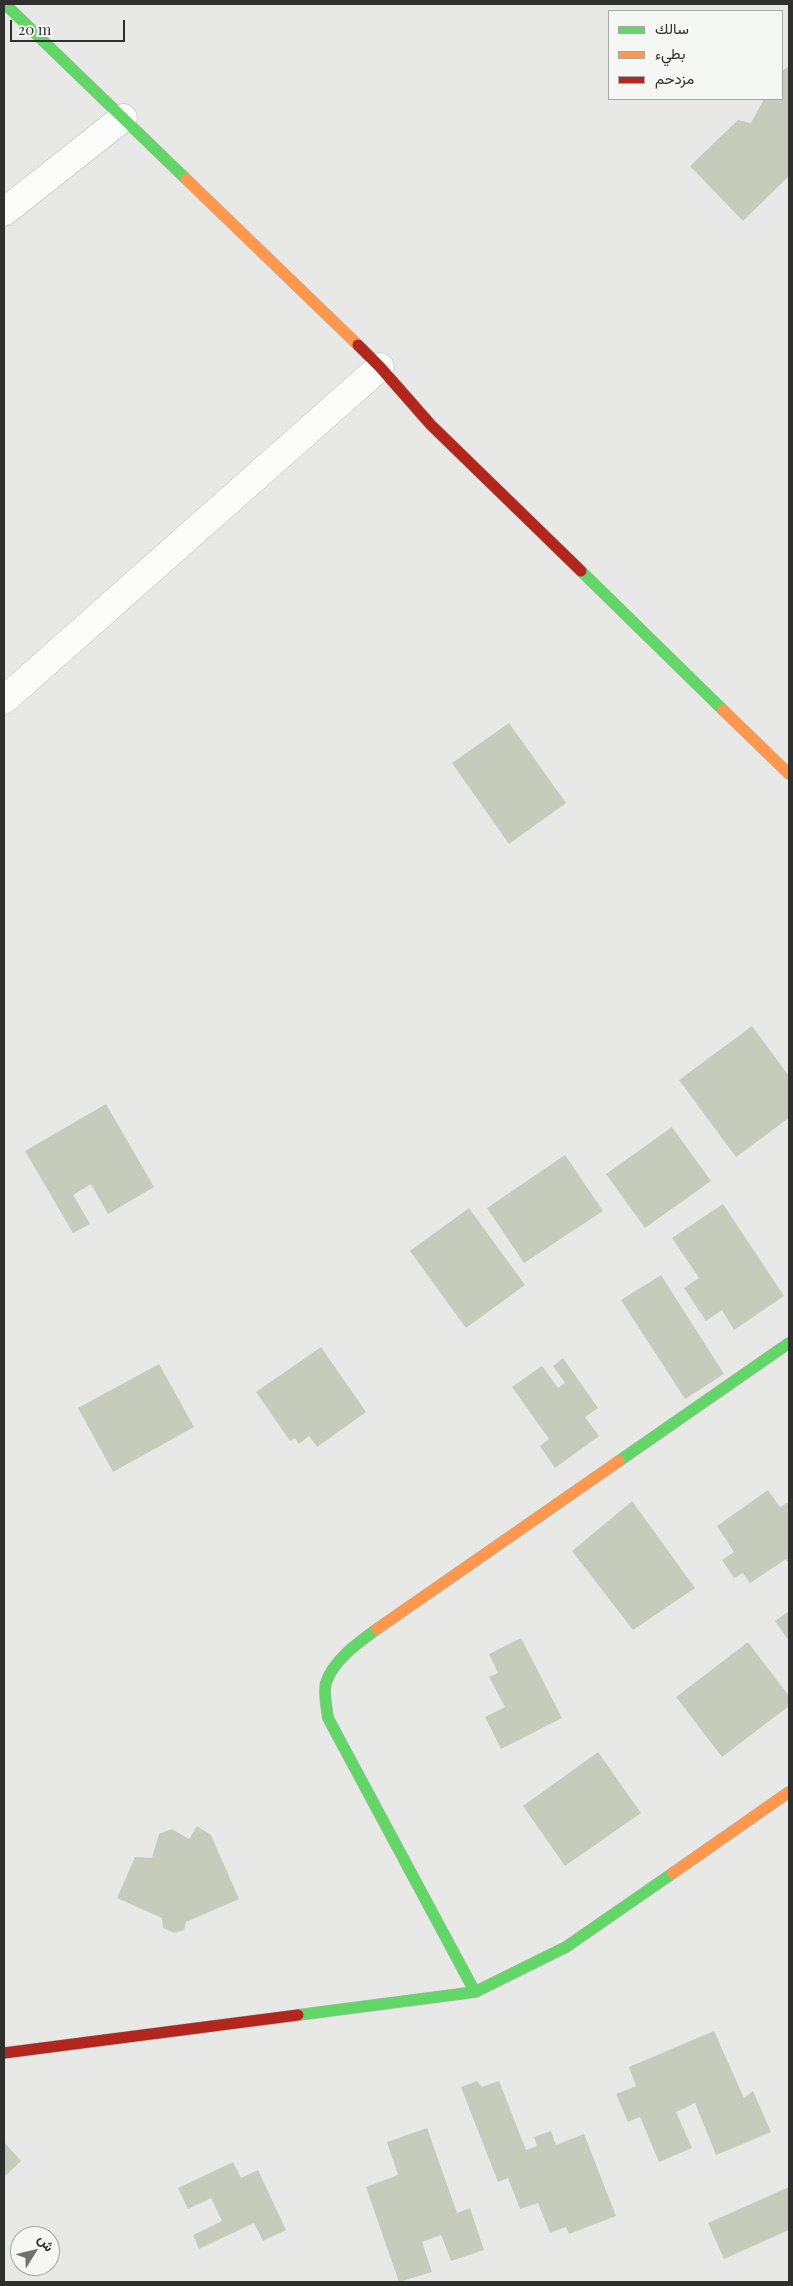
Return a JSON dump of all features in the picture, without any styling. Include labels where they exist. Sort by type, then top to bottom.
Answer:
[{"type":"street","points":[[6,4],[380,367],[431,425],[789,774]]},
{"type":"street","points":[[4,212],[124,118]]},
{"type":"street","points":[[4,700],[380,367]]},
{"type":"street","points":[[475,1992],[328,1718],[326,1683],[340,1660],[353,1646],[789,1343]]},
{"type":"street","points":[[4,2053],[475,1992],[566,1947],[789,1792]]},
{"type":"building","points":[[789,66],[789,176],[743,221],[690,166],[738,120],[751,123],[763,100],[783,100],[783,70]]},
{"type":"building","points":[[509,723],[566,803],[509,844],[452,763]]},
{"type":"building","points":[[752,1026],[789,1076],[789,1118],[736,1157],[679,1080]]},
{"type":"building","points":[[106,1104],[154,1187],[108,1214],[91,1184],[73,1195],[90,1224],[73,1233],[25,1151]]},
{"type":"building","points":[[672,1127],[711,1181],[645,1228],[606,1174]]},
{"type":"building","points":[[565,1155],[603,1211],[524,1263],[487,1208]]},
{"type":"building","points":[[723,1204],[784,1296],[734,1330],[722,1310],[706,1321],[684,1288],[699,1278],[672,1238]]},
{"type":"building","points":[[469,1208],[525,1285],[466,1328],[410,1251]]},
{"type":"building","points":[[661,1275],[724,1374],[685,1399],[621,1300]]},
{"type":"building","points":[[321,1347],[366,1412],[317,1447],[309,1436],[299,1444],[295,1438],[290,1441],[256,1392]]},
{"type":"building","points":[[563,1358],[598,1408],[585,1417],[599,1436],[555,1468],[540,1446],[549,1439],[512,1387],[542,1366],[558,1388],[565,1383],[553,1366]]},
{"type":"building","points":[[159,1364],[194,1427],[113,1472],[78,1408]]},
{"type":"building","points":[[768,1490],[780,1507],[787,1503],[789,1506],[789,1564],[786,1559],[750,1583],[743,1573],[734,1578],[722,1560],[734,1552],[717,1526]]},
{"type":"building","points":[[632,1501],[695,1588],[633,1630],[572,1551]]},
{"type":"building","points":[[789,1611],[789,1641],[775,1621]]},
{"type":"building","points":[[521,1638],[562,1718],[501,1749],[485,1717],[505,1707],[489,1677],[498,1673],[489,1654]]},
{"type":"building","points":[[748,1642],[789,1696],[789,1706],[722,1757],[676,1697]]},
{"type":"building","points":[[598,1752],[641,1813],[565,1866],[523,1806]]},
{"type":"building","points":[[197,1826],[211,1835],[239,1899],[186,1922],[184,1930],[174,1933],[163,1928],[162,1918],[117,1898],[135,1857],[152,1858],[159,1834],[172,1829],[189,1839]]},
{"type":"building","points":[[714,2031],[744,2098],[753,2091],[771,2132],[716,2155],[695,2103],[676,2112],[692,2148],[659,2162],[640,2117],[628,2122],[616,2094],[636,2086],[629,2067]]},
{"type":"building","points":[[477,2081],[482,2087],[499,2081],[526,2150],[537,2146],[534,2137],[551,2131],[556,2145],[584,2134],[616,2216],[569,2234],[566,2227],[550,2233],[538,2203],[520,2209],[508,2178],[498,2182],[461,2087]]},
{"type":"building","points":[[427,2128],[457,2213],[470,2208],[484,2250],[451,2261],[441,2235],[422,2242],[432,2272],[399,2282],[366,2187],[398,2175],[387,2142]]},
{"type":"building","points":[[4,2142],[21,2161],[4,2177]]},
{"type":"building","points":[[233,2162],[241,2178],[258,2170],[286,2230],[263,2241],[254,2223],[199,2249],[193,2235],[222,2221],[211,2198],[188,2209],[178,2188]]},
{"type":"building","points":[[789,2187],[789,2230],[724,2259],[708,2223]]},
{"type":"traffic: fast","points":[[5,4],[186,179]]},
{"type":"traffic: fast","points":[[581,571],[723,710]]},
{"type":"traffic: fast","points":[[619,1461],[789,1343]]},
{"type":"traffic: fast","points":[[377,1629],[347,1652],[329,1675],[325,1691],[328,1718],[475,1992]]},
{"type":"traffic: fast","points":[[298,2015],[475,1992],[566,1947],[673,1873]]},
{"type":"traffic: slow","points":[[186,179],[358,345]]},
{"type":"traffic: slow","points":[[723,710],[789,774]]},
{"type":"traffic: slow","points":[[377,1629],[619,1461]]},
{"type":"traffic: slow","points":[[673,1873],[789,1792]]},
{"type":"traffic: jam","points":[[358,345],[431,425],[581,571]]},
{"type":"traffic: jam","points":[[4,2053],[298,2015]]}]
